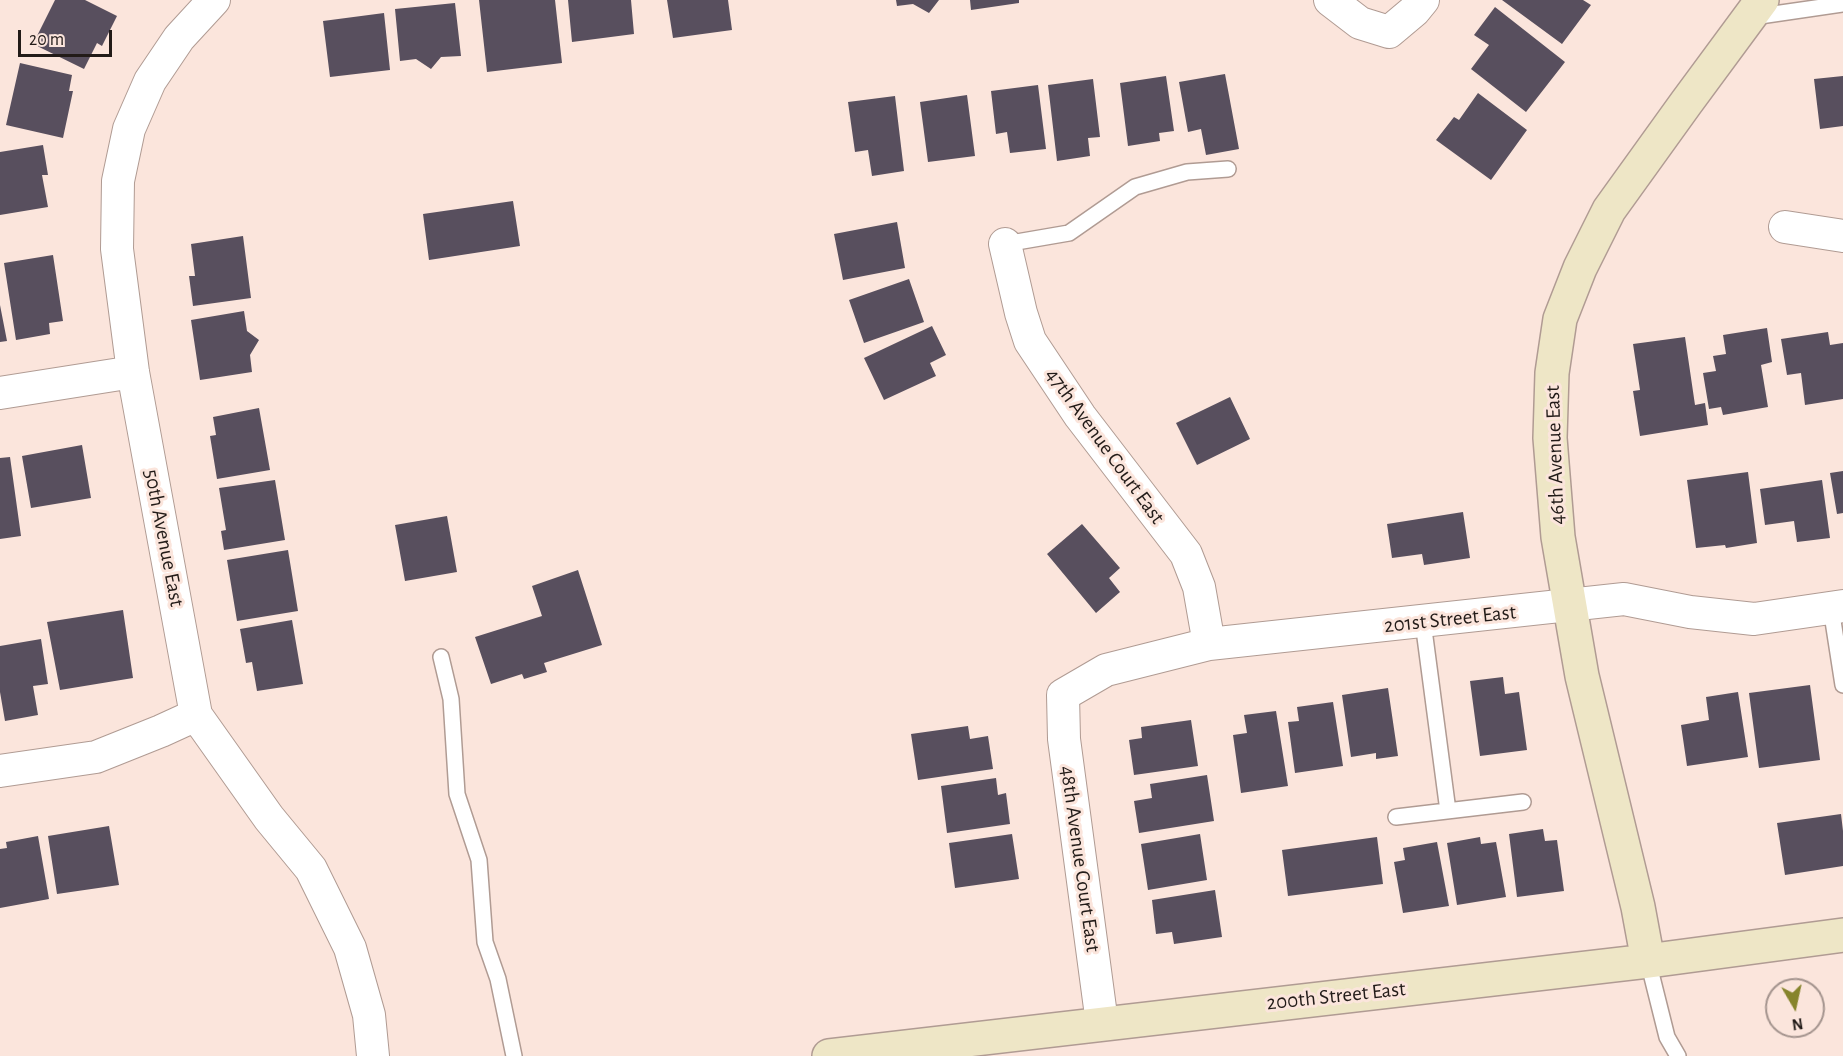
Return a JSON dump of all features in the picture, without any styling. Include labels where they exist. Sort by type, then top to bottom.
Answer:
[{"type":"street","name":"50th Avenue East","points":[[214,0],[179,38],[150,81],[129,129],[118,181],[117,249],[133,372],[196,715],[269,818],[311,869],[350,948],[369,1015],[373,1056]]},
{"type":"street","points":[[1330,0],[1360,23],[1389,32],[1414,11],[1423,0]]},
{"type":"street","name":"46th Avenue East","points":[[1648,961],[1638,907],[1582,675],[1558,537],[1550,438],[1552,373],[1560,318],[1580,268],[1610,210],[1756,9]]},
{"type":"street","points":[[1785,227],[1843,236]]},
{"type":"street","name":"47th Avenue Court East","points":[[1005,244],[1030,341],[1080,416],[1186,554],[1199,587],[1209,644]]},
{"type":"street","points":[[0,393],[133,372]]},
{"type":"street","name":"201st Street East","points":[[1064,694],[1106,670],[1209,644],[1624,599],[1690,612],[1754,619],[1837,607]]},
{"type":"street","name":"48th Avenue Court East","points":[[1064,694],[1064,739],[1102,1023]]},
{"type":"street","points":[[0,771],[96,757],[196,715]]},
{"type":"street","name":"200th Street East","points":[[829,1056],[1648,961],[1843,935]]},
{"type":"lane","points":[[1756,9],[1843,4]]},
{"type":"lane","points":[[1005,244],[1069,233],[1135,187],[1187,172],[1228,169]]},
{"type":"lane","points":[[1837,607],[1843,685]]},
{"type":"lane","points":[[1423,622],[1448,811]]},
{"type":"lane","points":[[441,657],[451,699],[458,794],[479,860],[484,942],[498,979],[514,1056]]},
{"type":"lane","points":[[1396,817],[1523,802]]},
{"type":"lane","points":[[1648,961],[1667,1037],[1678,1056]]},
{"type":"building","points":[[55,0],[85,0],[117,16],[102,46],[97,43],[84,69],[33,44]]},
{"type":"building","points":[[479,0],[555,0],[562,63],[487,72]]},
{"type":"building","points":[[568,0],[631,0],[634,34],[572,42]]},
{"type":"building","points":[[667,0],[728,0],[732,30],[673,38]]},
{"type":"building","points":[[896,0],[939,0],[929,13],[913,4],[897,6]]},
{"type":"building","points":[[970,0],[1019,0],[1019,3],[971,10]]},
{"type":"building","points":[[1502,0],[1583,0],[1591,5],[1562,44]]},
{"type":"building","points":[[455,3],[461,56],[441,57],[431,69],[416,59],[400,61],[395,9]]},
{"type":"building","points":[[1495,7],[1565,62],[1526,112],[1471,69],[1489,45],[1474,35]]},
{"type":"building","points":[[384,13],[390,70],[330,77],[323,21]]},
{"type":"building","points":[[20,63],[72,75],[69,91],[73,91],[63,138],[6,125]]},
{"type":"building","points":[[1225,74],[1239,149],[1206,155],[1201,129],[1188,132],[1179,82]]},
{"type":"building","points":[[1166,76],[1174,131],[1159,133],[1160,141],[1128,146],[1120,83]]},
{"type":"building","points":[[1843,76],[1843,126],[1820,129],[1814,79]]},
{"type":"building","points":[[1093,79],[1100,137],[1088,138],[1090,156],[1057,161],[1048,85]]},
{"type":"building","points":[[1038,85],[1046,149],[1010,153],[1007,132],[996,134],[991,91]]},
{"type":"building","points":[[1478,93],[1527,130],[1491,180],[1436,140],[1454,117],[1459,120]]},
{"type":"building","points":[[967,95],[975,156],[928,162],[920,102]]},
{"type":"building","points":[[895,96],[904,171],[872,176],[868,150],[855,152],[848,102]]},
{"type":"building","points":[[43,145],[48,175],[42,175],[48,207],[0,215],[0,152]]},
{"type":"building","points":[[513,201],[520,246],[429,260],[423,214]]},
{"type":"building","points":[[897,222],[905,268],[843,280],[834,234]]},
{"type":"building","points":[[243,236],[251,298],[193,306],[189,276],[195,276],[191,244]]},
{"type":"building","points":[[53,255],[63,321],[49,323],[50,334],[16,340],[4,263]]},
{"type":"building","points":[[909,279],[924,322],[864,343],[849,300]]},
{"type":"building","points":[[0,305],[7,341],[0,342]]},
{"type":"building","points":[[244,311],[247,331],[259,340],[250,355],[252,372],[200,380],[191,320]]},
{"type":"building","points":[[932,326],[946,355],[930,363],[936,376],[884,400],[864,358]]},
{"type":"building","points":[[1767,328],[1772,362],[1761,365],[1768,407],[1723,415],[1721,407],[1709,409],[1703,373],[1716,371],[1713,356],[1726,354],[1723,335]]},
{"type":"building","points":[[1828,332],[1830,345],[1843,343],[1843,399],[1805,405],[1801,373],[1787,375],[1781,339]]},
{"type":"building","points":[[1685,337],[1695,405],[1705,403],[1708,425],[1640,436],[1633,391],[1640,390],[1633,344]]},
{"type":"building","points":[[1230,397],[1250,439],[1197,465],[1176,423]]},
{"type":"building","points":[[259,408],[270,470],[217,479],[210,436],[216,435],[213,417]]},
{"type":"building","points":[[82,445],[91,498],[31,508],[22,456]]},
{"type":"building","points":[[10,457],[21,536],[0,539],[0,458]]},
{"type":"building","points":[[1843,471],[1843,513],[1837,514],[1830,473]]},
{"type":"building","points":[[1748,472],[1757,543],[1726,548],[1725,545],[1696,548],[1687,480]]},
{"type":"building","points":[[275,480],[285,540],[224,550],[221,531],[226,530],[219,488]]},
{"type":"building","points":[[1822,480],[1830,538],[1797,542],[1794,521],[1765,525],[1760,489]]},
{"type":"building","points":[[1463,512],[1470,558],[1424,565],[1422,554],[1392,558],[1387,524]]},
{"type":"building","points":[[447,516],[457,572],[405,581],[395,525]]},
{"type":"building","points":[[1082,524],[1120,568],[1109,578],[1120,592],[1096,613],[1047,554]]},
{"type":"building","points":[[288,550],[298,611],[237,621],[227,560]]},
{"type":"building","points":[[578,570],[602,645],[544,663],[547,672],[524,679],[522,674],[491,684],[475,637],[542,616],[532,586]]},
{"type":"building","points":[[123,610],[133,678],[60,690],[47,622]]},
{"type":"building","points":[[292,620],[303,684],[257,691],[252,662],[246,663],[240,629]]},
{"type":"building","points":[[41,639],[48,684],[33,686],[38,715],[5,721],[0,692],[0,646]]},
{"type":"building","points":[[1503,677],[1505,694],[1519,692],[1527,750],[1480,756],[1470,681]]},
{"type":"building","points":[[1810,685],[1820,760],[1759,768],[1749,693]]},
{"type":"building","points":[[1388,688],[1398,756],[1376,759],[1376,753],[1351,757],[1342,695]]},
{"type":"building","points":[[1738,692],[1748,757],[1687,766],[1681,725],[1709,720],[1706,697]]},
{"type":"building","points":[[1333,702],[1343,766],[1295,773],[1288,722],[1299,721],[1297,707]]},
{"type":"building","points":[[1276,711],[1288,786],[1241,793],[1233,735],[1247,733],[1244,715]]},
{"type":"building","points":[[1191,720],[1198,766],[1134,775],[1129,740],[1142,738],[1141,727]]},
{"type":"building","points":[[968,726],[970,739],[988,736],[993,769],[918,780],[911,734]]},
{"type":"building","points":[[1207,775],[1214,821],[1139,833],[1134,801],[1152,798],[1150,784]]},
{"type":"building","points":[[996,778],[998,795],[1006,793],[1010,824],[947,833],[941,786]]},
{"type":"building","points":[[1841,814],[1843,866],[1785,875],[1777,823]]},
{"type":"building","points":[[109,826],[119,885],[57,894],[48,836]]},
{"type":"building","points":[[1543,829],[1545,841],[1557,840],[1564,891],[1517,897],[1509,834]]},
{"type":"building","points":[[1012,834],[1019,879],[955,888],[949,843]]},
{"type":"building","points":[[1200,834],[1207,880],[1148,890],[1141,844]]},
{"type":"building","points":[[38,836],[49,899],[0,908],[0,849],[7,848],[6,842]]},
{"type":"building","points":[[1377,837],[1383,884],[1288,896],[1282,850]]},
{"type":"building","points":[[1480,837],[1481,844],[1496,842],[1506,897],[1457,905],[1447,843]]},
{"type":"building","points":[[1437,842],[1449,906],[1403,913],[1394,862],[1405,860],[1403,848]]},
{"type":"building","points":[[1215,890],[1222,937],[1174,944],[1172,932],[1156,934],[1152,900]]}]
